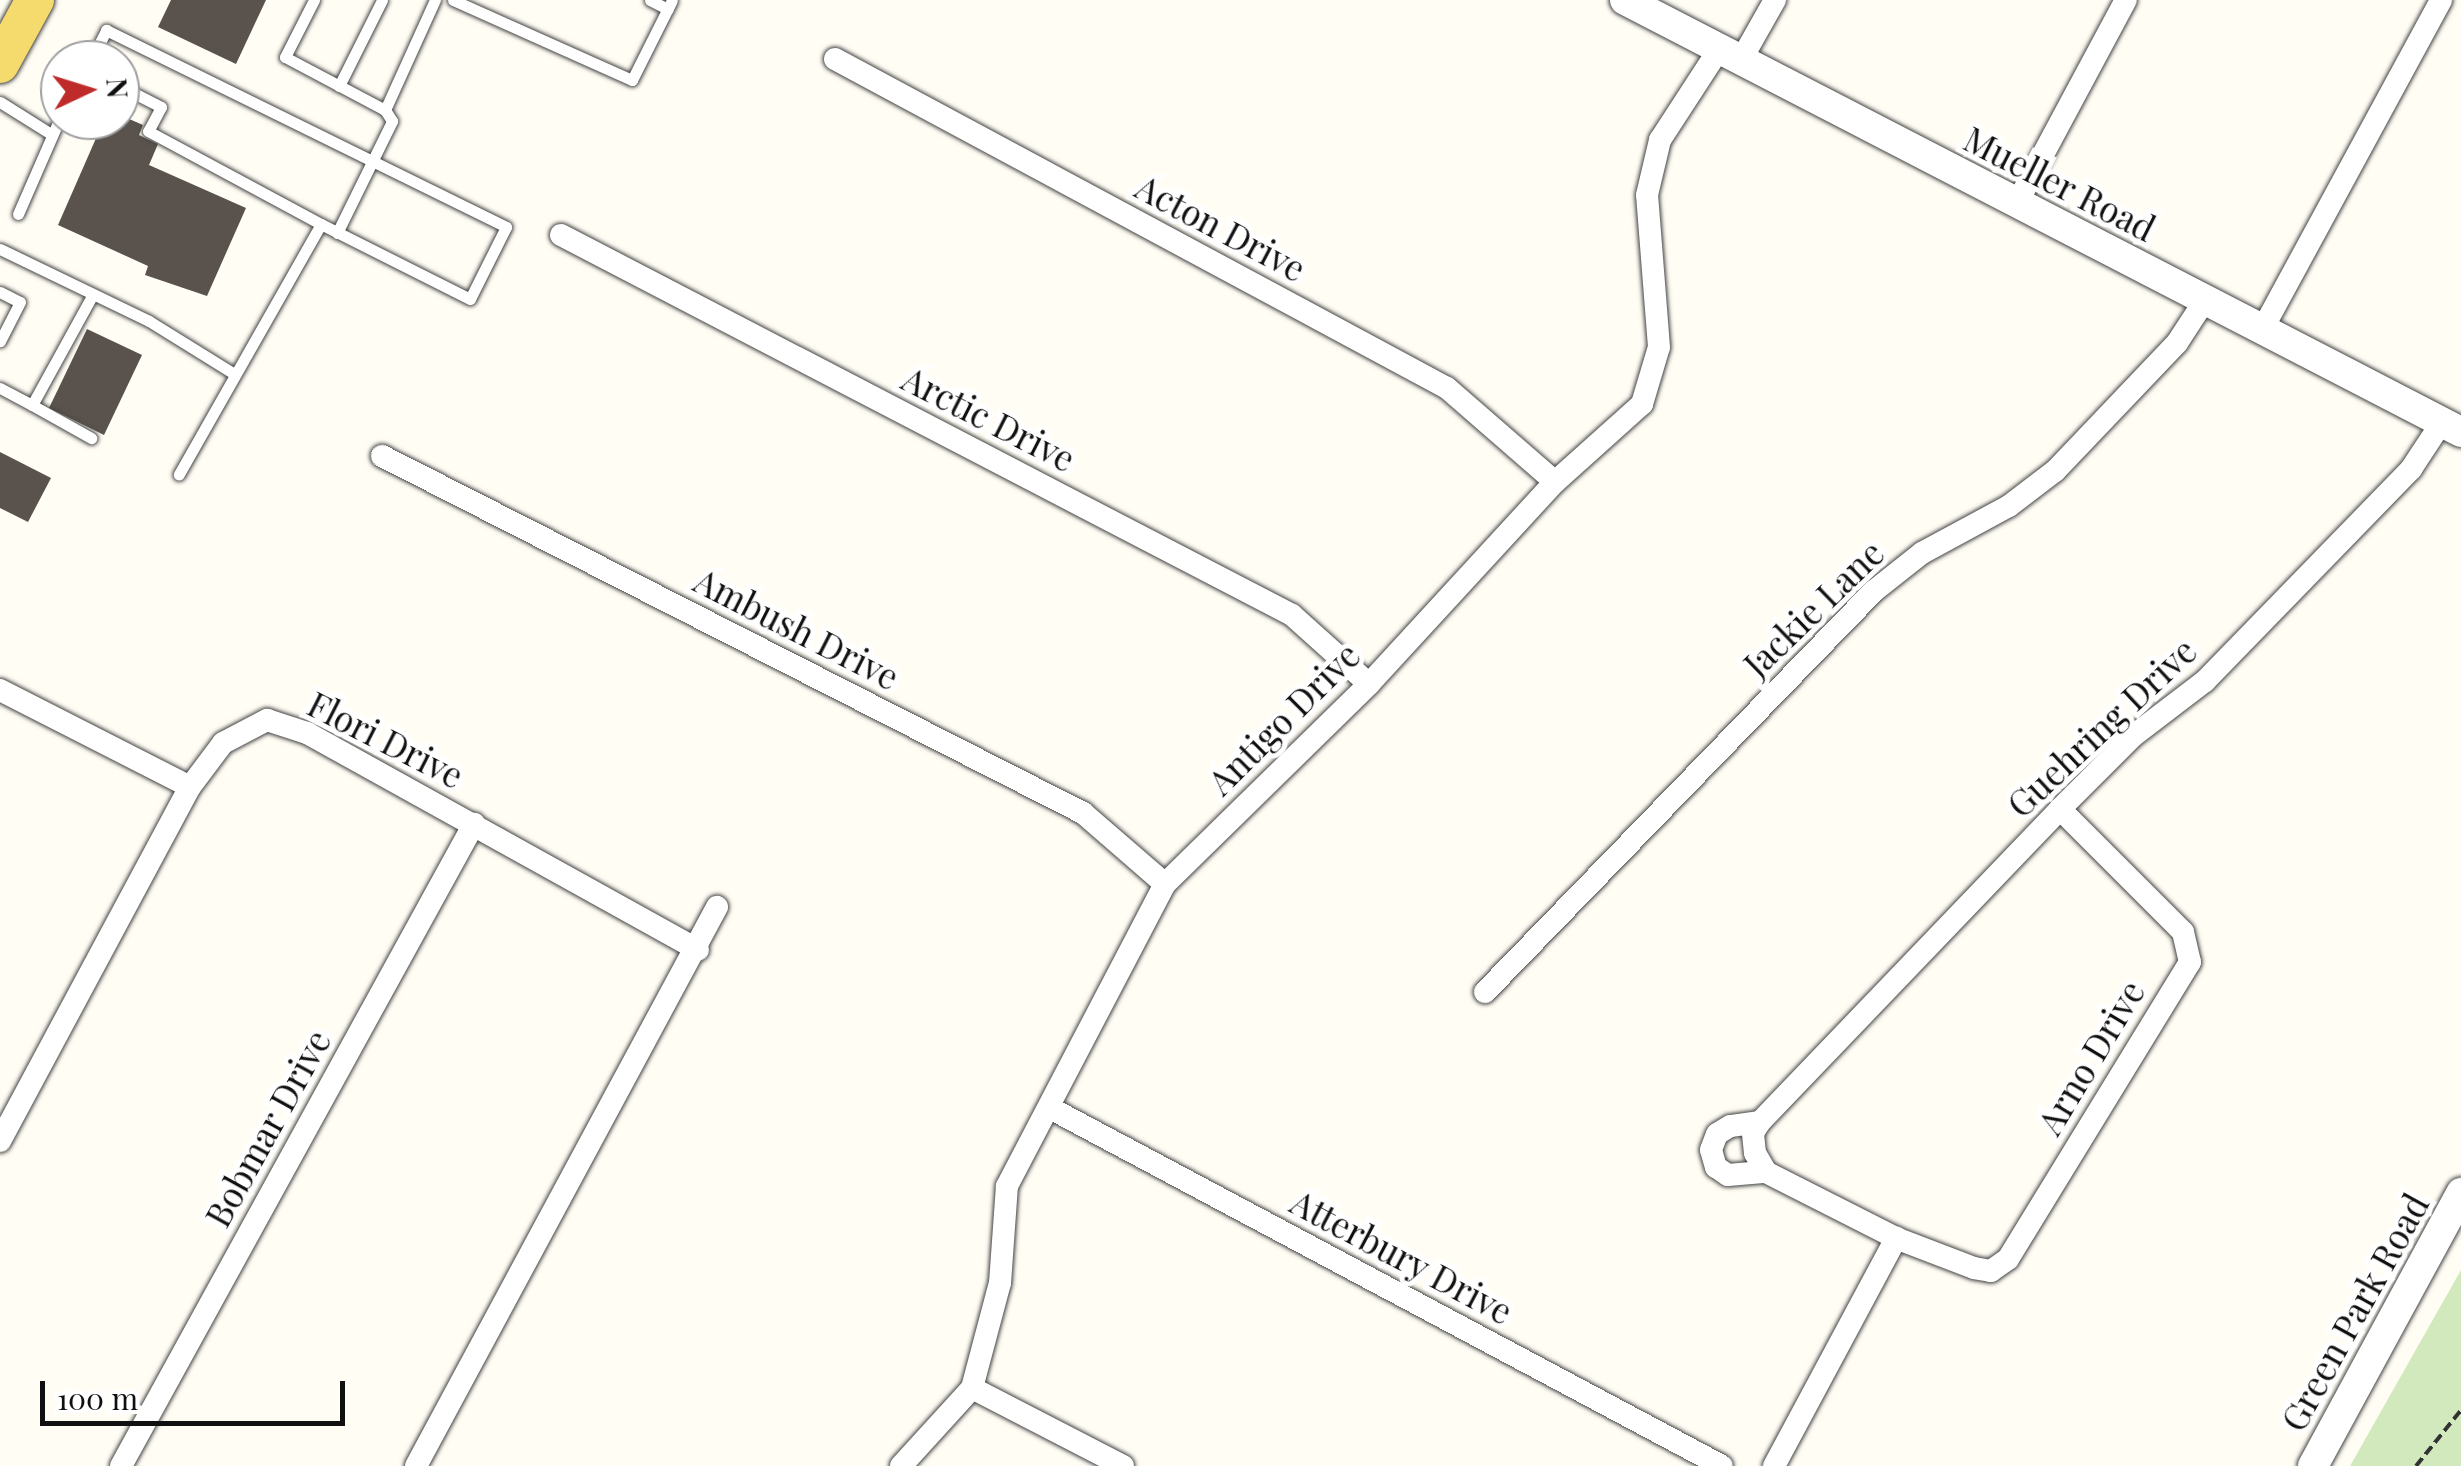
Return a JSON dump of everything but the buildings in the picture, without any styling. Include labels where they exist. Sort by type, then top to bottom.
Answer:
[{"type":"main road","points":[[0,64],[25,8]]},
{"type":"street","name":"Mueller Road","points":[[1625,0],[2452,427]]},
{"type":"street","name":"Antigo Drive","points":[[901,1466],[972,1388],[1000,1282],[1006,1186],[1164,884],[1369,684],[1555,482],[1642,404],[1660,347],[1647,195],[1660,140],[1775,0]]},
{"type":"street","points":[[2017,203],[2126,0]]},
{"type":"street","points":[[2262,330],[2441,0]]},
{"type":"street","name":"Acton Drive","points":[[835,59],[1447,388],[1555,482]]},
{"type":"street","name":"Arctic Drive","points":[[562,236],[1292,615],[1369,684]]},
{"type":"street","name":"Jackie Lane","points":[[1485,992],[1874,591],[1922,553],[2009,506],[2054,471],[2177,344],[2205,300]]},
{"type":"street","name":"Guehring Drive","points":[[1896,1238],[1766,1172],[1728,1174],[1710,1150],[1716,1134],[1730,1126],[1760,1122],[2060,809],[2133,736],[2205,681],[2452,427]]},
{"type":"street","name":"Ambush Drive","points":[[382,456],[1083,812],[1164,884]]},
{"type":"street","points":[[0,690],[190,786],[0,1141]]},
{"type":"street","name":"Flori Drive","points":[[190,786],[223,743],[267,720],[307,734],[698,950]]},
{"type":"street","name":"Arno Drive","points":[[1896,1238],[1974,1268],[2001,1268],[2190,962],[2183,932],[2060,809]]},
{"type":"street","name":"Bobmar Drive","points":[[121,1466],[474,824]]},
{"type":"street","points":[[416,1466],[698,950],[717,907]]},
{"type":"street","name":"Atterbury Drive","points":[[1050,1108],[1722,1466]]},
{"type":"street","points":[[1760,1122],[1753,1134],[1755,1153],[1766,1172]]},
{"type":"street","name":"Green Park Road","points":[[2313,1466],[2461,1193]]},
{"type":"street","points":[[1774,1466],[1896,1238]]},
{"type":"street","points":[[972,1388],[1123,1466]]},
{"type":"lane","points":[[314,0],[285,57],[385,110],[392,121],[337,232]]},
{"type":"lane","points":[[339,86],[382,0]]},
{"type":"lane","points":[[385,110],[435,0]]},
{"type":"lane","points":[[455,0],[632,80],[670,4],[650,0]]},
{"type":"lane","points":[[101,40],[106,30],[127,40]]},
{"type":"lane","points":[[140,46],[506,227],[470,300],[148,131],[160,106],[140,96]]},
{"type":"lane","points":[[0,102],[40,127]]},
{"type":"lane","points":[[18,214],[49,140]]},
{"type":"lane","points":[[179,474],[321,224]]},
{"type":"lane","points":[[0,249],[149,322],[233,373]]},
{"type":"lane","points":[[0,292],[20,302],[0,342]]},
{"type":"lane","points":[[32,405],[92,296]]},
{"type":"lane","points":[[0,388],[92,438]]},
{"type":"path","points":[[2416,1466],[2461,1410]]},
{"type":"green space","points":[[2461,1270],[2461,1466],[2350,1466]]}]
